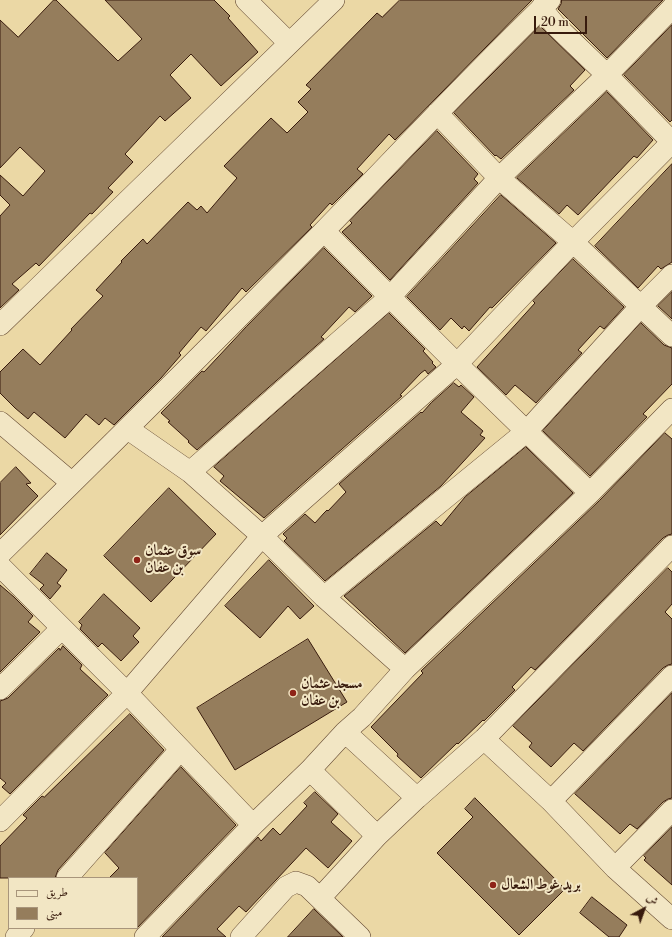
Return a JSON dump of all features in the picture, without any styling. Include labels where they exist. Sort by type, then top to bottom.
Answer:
[{"type":"street","points":[[246,0],[288,43]]},
{"type":"street","points":[[0,325],[288,43],[334,0]]},
{"type":"street","points":[[0,554],[128,429],[324,231],[437,113],[546,4],[555,25],[607,75],[672,142],[573,242],[457,364],[262,536],[127,693],[0,821]]},
{"type":"street","points":[[190,472],[390,297],[500,178],[607,75],[672,8]]},
{"type":"street","points":[[437,113],[500,178],[573,242],[672,336]]},
{"type":"street","points":[[324,231],[457,364],[590,493]]},
{"type":"street","points":[[324,596],[527,432],[640,307],[672,275]]},
{"type":"street","points":[[145,937],[253,825],[310,770],[345,732],[362,717],[405,670],[590,493],[672,409]]},
{"type":"street","points":[[0,422],[72,483]]},
{"type":"street","points":[[128,429],[190,472],[262,536],[324,596],[405,670]]},
{"type":"street","points":[[320,898],[377,836],[417,798],[484,739],[672,546]]},
{"type":"street","points":[[0,566],[127,693],[253,825]]},
{"type":"street","points":[[0,689],[62,628]]},
{"type":"street","points":[[551,801],[672,676]]},
{"type":"street","points":[[345,732],[417,798]]},
{"type":"street","points":[[484,739],[551,801],[615,868],[672,919]]},
{"type":"street","points":[[69,877],[180,750]]},
{"type":"street","points":[[310,770],[377,836]]},
{"type":"street","points":[[615,868],[672,810]]},
{"type":"street","points":[[241,937],[289,884],[296,882],[303,884],[320,898],[360,937]]},
{"type":"street","points":[[16,937],[23,929]]},
{"type":"building","points":[[54,0],[56,0],[118,61],[142,39],[105,0],[214,0],[230,16],[228,18],[258,52],[221,86],[191,54],[170,75],[191,98],[165,121],[160,116],[125,154],[133,162],[108,188],[113,192],[92,214],[90,213],[39,266],[36,263],[12,284],[19,290],[0,308],[0,216],[10,205],[0,195],[0,175],[23,196],[45,171],[20,147],[0,168],[0,20],[18,37]]},
{"type":"building","points":[[400,0],[532,0],[395,140],[389,134],[357,169],[363,174],[332,205],[330,203],[310,225],[312,227],[246,292],[242,288],[206,331],[201,327],[179,353],[181,355],[161,378],[114,425],[105,418],[99,425],[86,414],[65,438],[34,412],[28,419],[15,408],[0,393],[0,372],[23,349],[40,365],[72,330],[71,329],[103,296],[96,290],[122,262],[121,261],[143,239],[147,244],[188,202],[197,210],[201,206],[207,213],[237,178],[224,166],[271,118],[287,133],[308,112],[298,102],[311,89],[306,85],[377,13],[382,17]]},
{"type":"building","points":[[562,0],[663,0],[607,58],[558,9]]},
{"type":"building","points":[[672,25],[672,120],[670,122],[624,75]]},
{"type":"building","points":[[540,26],[585,70],[570,86],[574,90],[501,159],[496,155],[495,156],[454,113]]},
{"type":"building","points":[[607,92],[653,140],[637,158],[634,156],[578,215],[567,205],[559,214],[517,178]]},
{"type":"building","points":[[437,131],[478,174],[474,179],[478,183],[390,280],[342,232],[352,223],[350,221]]},
{"type":"building","points":[[672,164],[672,262],[661,269],[658,266],[638,288],[595,246]]},
{"type":"building","points":[[501,195],[556,243],[492,308],[490,307],[469,331],[464,326],[462,329],[451,318],[440,330],[407,297]]},
{"type":"building","points":[[324,248],[372,296],[355,312],[349,307],[321,337],[324,339],[197,450],[168,422],[170,421],[161,413],[202,371],[204,372]]},
{"type":"building","points":[[573,259],[624,307],[604,329],[600,326],[578,350],[582,353],[536,403],[515,385],[506,395],[477,367],[535,303],[533,301]]},
{"type":"building","points":[[672,292],[672,319],[658,306]]},
{"type":"building","points":[[389,313],[425,349],[423,351],[436,367],[428,374],[425,370],[421,373],[400,395],[402,396],[264,518],[220,481],[224,476],[214,467]]},
{"type":"building","points":[[641,323],[664,345],[672,348],[672,384],[643,414],[647,417],[590,476],[543,431]]},
{"type":"building","points":[[454,383],[459,387],[461,385],[474,397],[461,412],[483,431],[480,435],[485,438],[441,486],[325,581],[284,541],[287,538],[283,534],[305,514],[315,523],[346,492],[339,484],[421,412],[422,413]]},
{"type":"building","points":[[665,433],[672,439],[672,534],[663,538],[535,670],[531,667],[512,687],[515,690],[484,721],[483,720],[458,744],[457,743],[421,778],[397,756],[398,754],[371,727],[423,673],[421,671],[599,501]]},
{"type":"building","points":[[526,447],[573,493],[405,653],[344,596],[436,521],[441,526],[465,497]]},
{"type":"building","points":[[16,467],[31,483],[26,484],[38,496],[0,535],[0,483]]},
{"type":"building","points":[[169,488],[216,534],[151,602],[104,556]]},
{"type":"building","points":[[47,553],[67,570],[57,583],[61,586],[50,599],[40,589],[44,585],[30,574]]},
{"type":"building","points":[[269,560],[314,606],[300,619],[288,606],[260,638],[225,606]]},
{"type":"building","points":[[668,568],[672,572],[672,604],[665,612],[672,619],[672,664],[663,668],[583,751],[574,743],[551,767],[529,747],[532,743],[513,726]]},
{"type":"building","points":[[0,585],[33,616],[28,622],[40,632],[0,672]]},
{"type":"building","points":[[104,594],[140,628],[133,636],[139,642],[121,661],[102,643],[98,647],[80,629],[82,625],[79,622]]},
{"type":"building","points":[[308,639],[347,702],[235,770],[197,708]]},
{"type":"building","points":[[63,646],[82,665],[80,669],[108,695],[10,794],[2,787],[6,783],[0,778],[0,701],[8,698],[59,648],[60,650]]},
{"type":"building","points":[[672,693],[672,798],[663,802],[637,829],[630,824],[620,834],[575,794]]},
{"type":"building","points":[[130,714],[164,750],[58,870],[55,877],[0,878],[0,846],[27,818],[23,815],[42,796],[44,797]]},
{"type":"building","points":[[181,767],[236,825],[138,927],[138,877],[110,877],[119,868],[105,853]]},
{"type":"building","points":[[315,792],[338,814],[331,822],[352,841],[328,868],[306,848],[246,912],[239,906],[217,929],[226,937],[162,937],[258,837],[261,841],[273,828],[280,835],[307,806],[304,803]]},
{"type":"building","points":[[475,798],[565,889],[519,935],[437,853],[473,817],[465,809]]},
{"type":"building","points":[[672,827],[672,885],[644,860],[646,858],[644,856]]},
{"type":"building","points":[[592,897],[627,925],[619,937],[609,937],[580,913]]},
{"type":"building","points":[[314,909],[343,937],[288,937]]},
{"type":"place","name":"سوق عثمان بن عفان","points":[[137,560]]},
{"type":"place","name":"مسجد عثمان بن عفان","points":[[293,693]]},
{"type":"place","name":"بريد غوط الشعال","points":[[493,885]]}]
